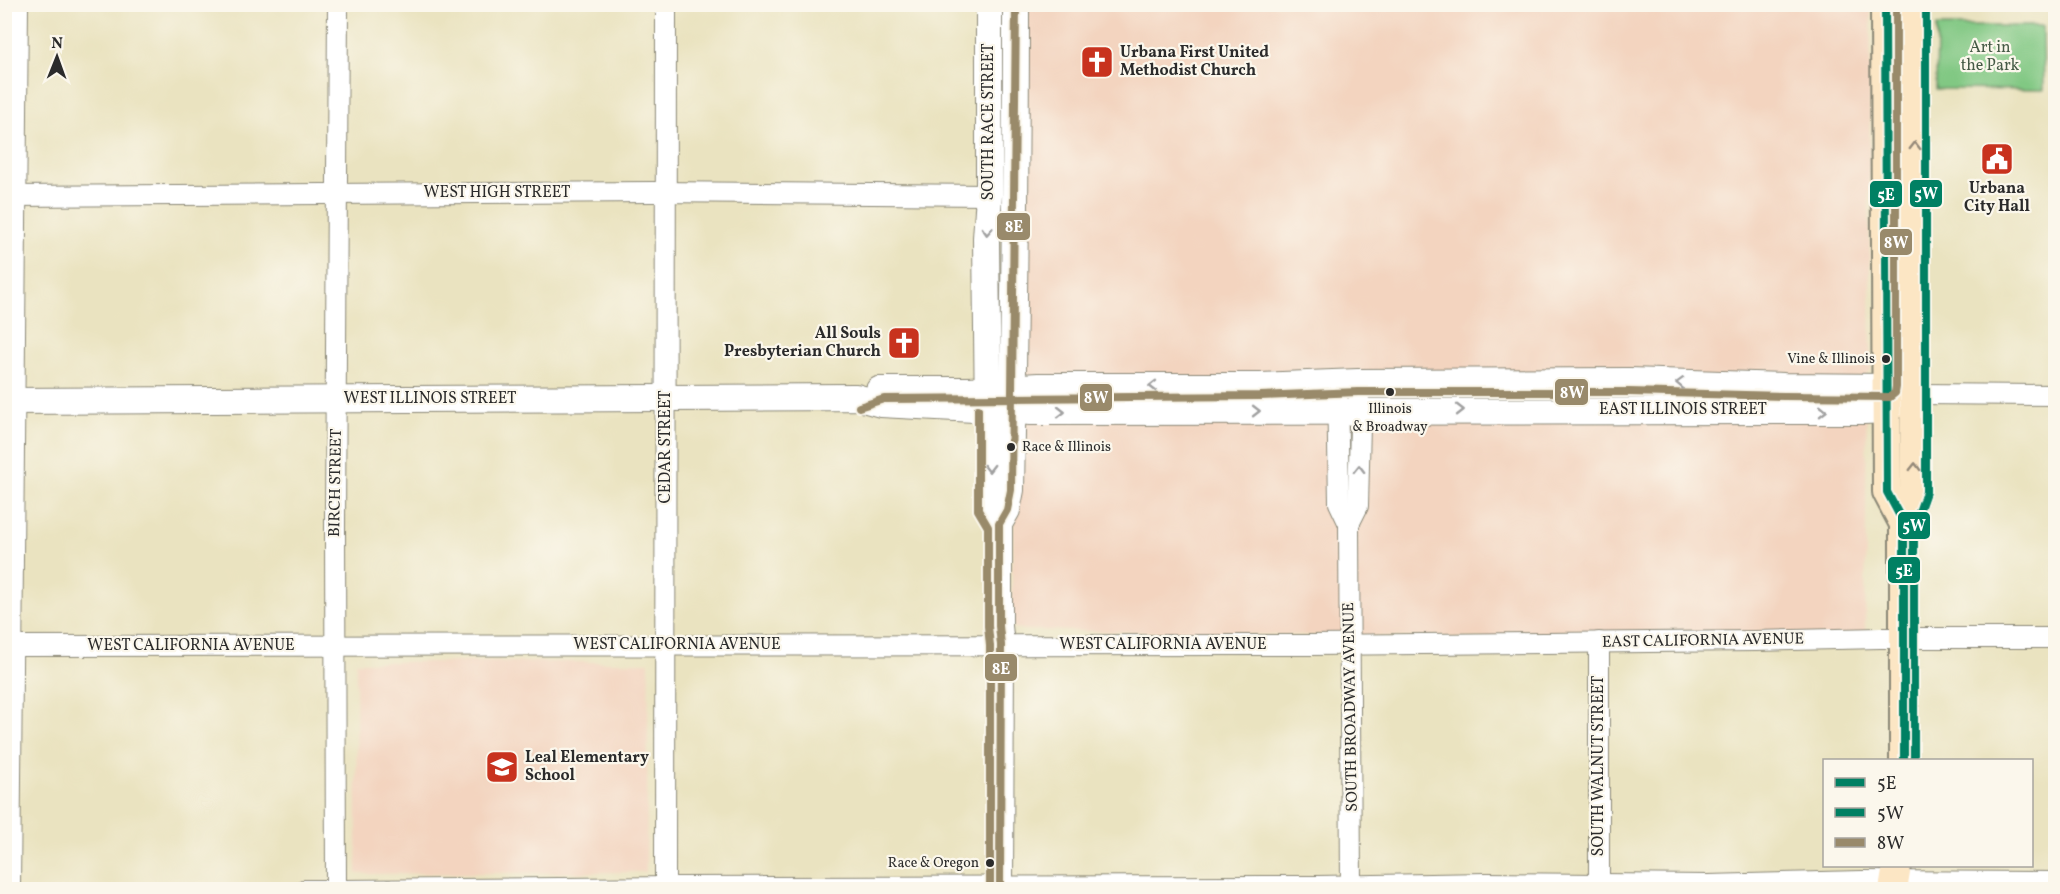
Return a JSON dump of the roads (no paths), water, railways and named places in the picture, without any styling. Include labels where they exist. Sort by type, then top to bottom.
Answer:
[{"type":"main road","points":[[1885,4],[1887,492],[1904,524]]},
{"type":"main road","points":[[1904,759],[1904,524],[1915,492],[1915,4]]},
{"type":"main road","points":[[1885,70],[1915,70]]},
{"type":"main road","points":[[1886,257],[1916,257]]},
{"type":"street","points":[[10,890],[9,401],[11,196],[18,4]]},
{"type":"street","name":"BIRCH STREET","points":[[338,4],[338,399],[335,525],[338,890]]},
{"type":"street","name":"CEDAR STREET","points":[[665,888],[666,4]]},
{"type":"street","name":"SOUTH RACE STREET","points":[[989,4],[989,195],[986,238],[1001,399]]},
{"type":"street","name":"SOUTH RACE STREET","points":[[1000,888],[999,524],[989,510],[1001,399],[1016,4]]},
{"type":"street","name":"WEST HIGH STREET","points":[[11,196],[667,193],[989,195]]},
{"type":"street","name":"EAST ILLINOIS STREET","points":[[1347,382],[1629,381],[1784,398]]},
{"type":"street","name":"WEST ILLINOIS STREET","points":[[1001,399],[1347,382]]},
{"type":"street","name":"SOUTH BROADWAY AVENUE","points":[[1347,382],[1349,411],[1338,503],[1349,524],[1351,888]]},
{"type":"street","name":"WEST ILLINOIS STREET","points":[[9,401],[856,398],[882,389],[1001,399],[1349,411]]},
{"type":"street","name":"EAST ILLINOIS STREET","points":[[1349,411],[1784,398],[1886,399],[1916,394],[2055,395]]},
{"type":"street","name":"EAST CALIFORNIA AVENUE","points":[[1350,645],[2055,638]]},
{"type":"street","name":"SOUTH WALNUT STREET","points":[[1598,886],[1599,642]]},
{"type":"street","name":"WEST CALIFORNIA AVENUE","points":[[8,646],[1350,645]]},
{"type":"street","points":[[338,890],[1351,888],[1708,885],[1895,879],[2055,882]]},
{"type":"street","points":[[304,890],[331,890]]},
{"type":"place","name":"Urbana First United Methodist Church","points":[[1097,62]]},
{"type":"place","name":"Urbana City Hall","points":[[1997,159]]},
{"type":"place","name":"All Souls Presbyterian Church","points":[[904,343]]},
{"type":"place","name":"Vine & Illinois","points":[[1886,359]]},
{"type":"place","name":"Illinois & Broadway","points":[[1390,392]]},
{"type":"place","name":"Race & Illinois","points":[[1011,447]]},
{"type":"place","name":"Leal Elementary School","points":[[502,767]]},
{"type":"place","name":"Race & Oregon","points":[[990,863]]},
{"type":"park label","name":"Art in the Park","points":[[1990,57]]}]
